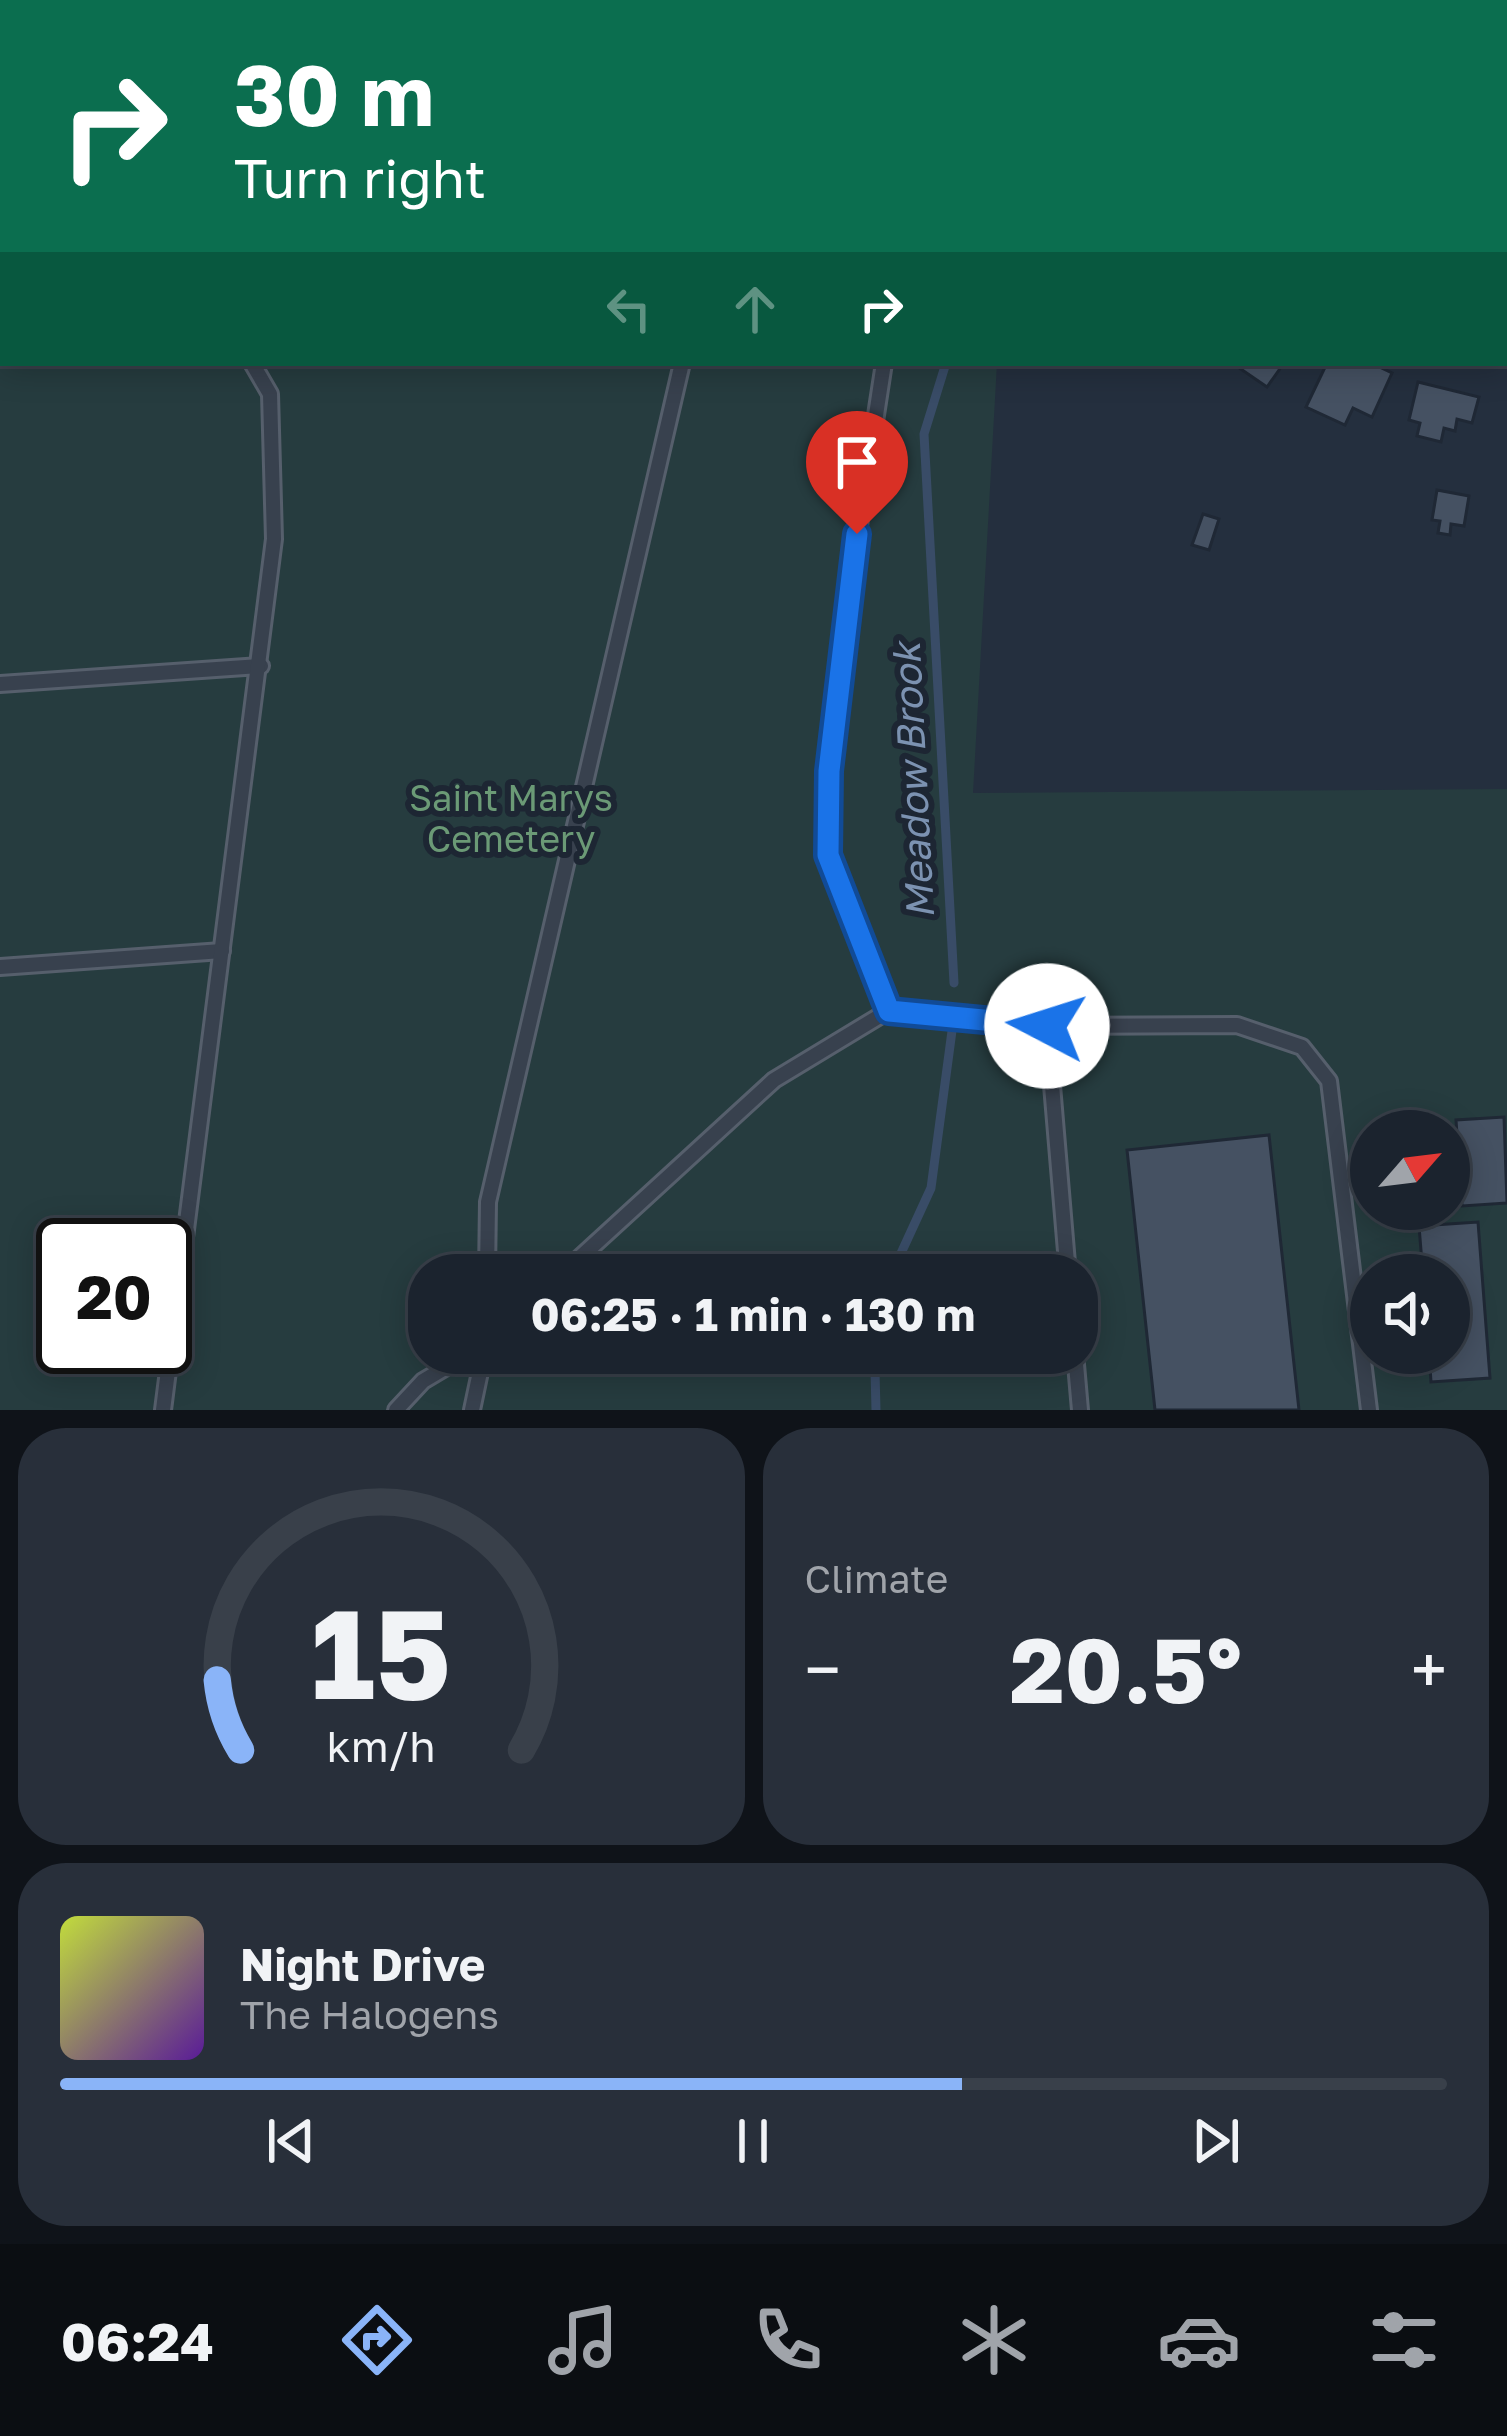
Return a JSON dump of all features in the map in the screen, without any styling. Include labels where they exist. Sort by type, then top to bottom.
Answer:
[{"type":"lane","points":[[163,1410],[274,539],[269,394],[254,366]]},
{"type":"lane","points":[[487,1254],[488,1202],[681,366]]},
{"type":"lane","points":[[884,366],[844,617],[829,771],[828,855],[889,1011]]},
{"type":"lane","points":[[0,684],[261,666]]},
{"type":"lane","points":[[0,967],[222,951]]},
{"type":"lane","points":[[584,1254],[774,1080],[889,1011],[1047,1026],[1237,1025],[1302,1047],[1329,1082],[1369,1410]]},
{"type":"lane","points":[[1047,1026],[1066,1254]]},
{"type":"lane","points":[[396,1410],[435,1374]]},
{"type":"lane","points":[[472,1410],[480,1374]]},
{"type":"lane","points":[[1077,1374],[1080,1410]]},
{"type":"green space","name":"Saint Marys Cemetery","points":[[0,366],[997,366],[973,793],[1507,789],[1507,1410],[0,1410]]},
{"type":"building","points":[[1236,366],[1282,366],[1267,387]]},
{"type":"building","points":[[1326,366],[1377,366],[1392,373],[1372,417],[1353,408],[1345,425],[1306,407]]},
{"type":"building","points":[[1418,382],[1479,397],[1472,423],[1457,419],[1455,431],[1444,428],[1441,442],[1417,436],[1420,423],[1409,420]]},
{"type":"building","points":[[1437,490],[1469,496],[1464,526],[1451,524],[1450,535],[1438,533],[1440,521],[1432,520]]},
{"type":"building","points":[[1203,514],[1219,519],[1209,550],[1192,545]]},
{"type":"building","points":[[1504,1117],[1507,1203],[1470,1205],[1470,1119]]},
{"type":"building","points":[[1269,1135],[1299,1410],[1155,1410],[1127,1150]]},
{"type":"building","points":[[1478,1222],[1490,1378],[1431,1382],[1430,1374],[1470,1374],[1470,1254],[1421,1254],[1419,1230],[1470,1230],[1470,1223]]},
{"type":"waterway","name":"Meadow Brook","points":[[945,366],[924,434],[954,983]]},
{"type":"waterway","name":"Meadow Brook","points":[[901,1254],[931,1188],[952,1031]]},
{"type":"waterway","name":"Meadow Brook","points":[[875,1374],[876,1410]]},
{"type":"route","points":[[857,534],[829,771],[828,855],[843,894],[889,1011],[1047,1026]]}]
